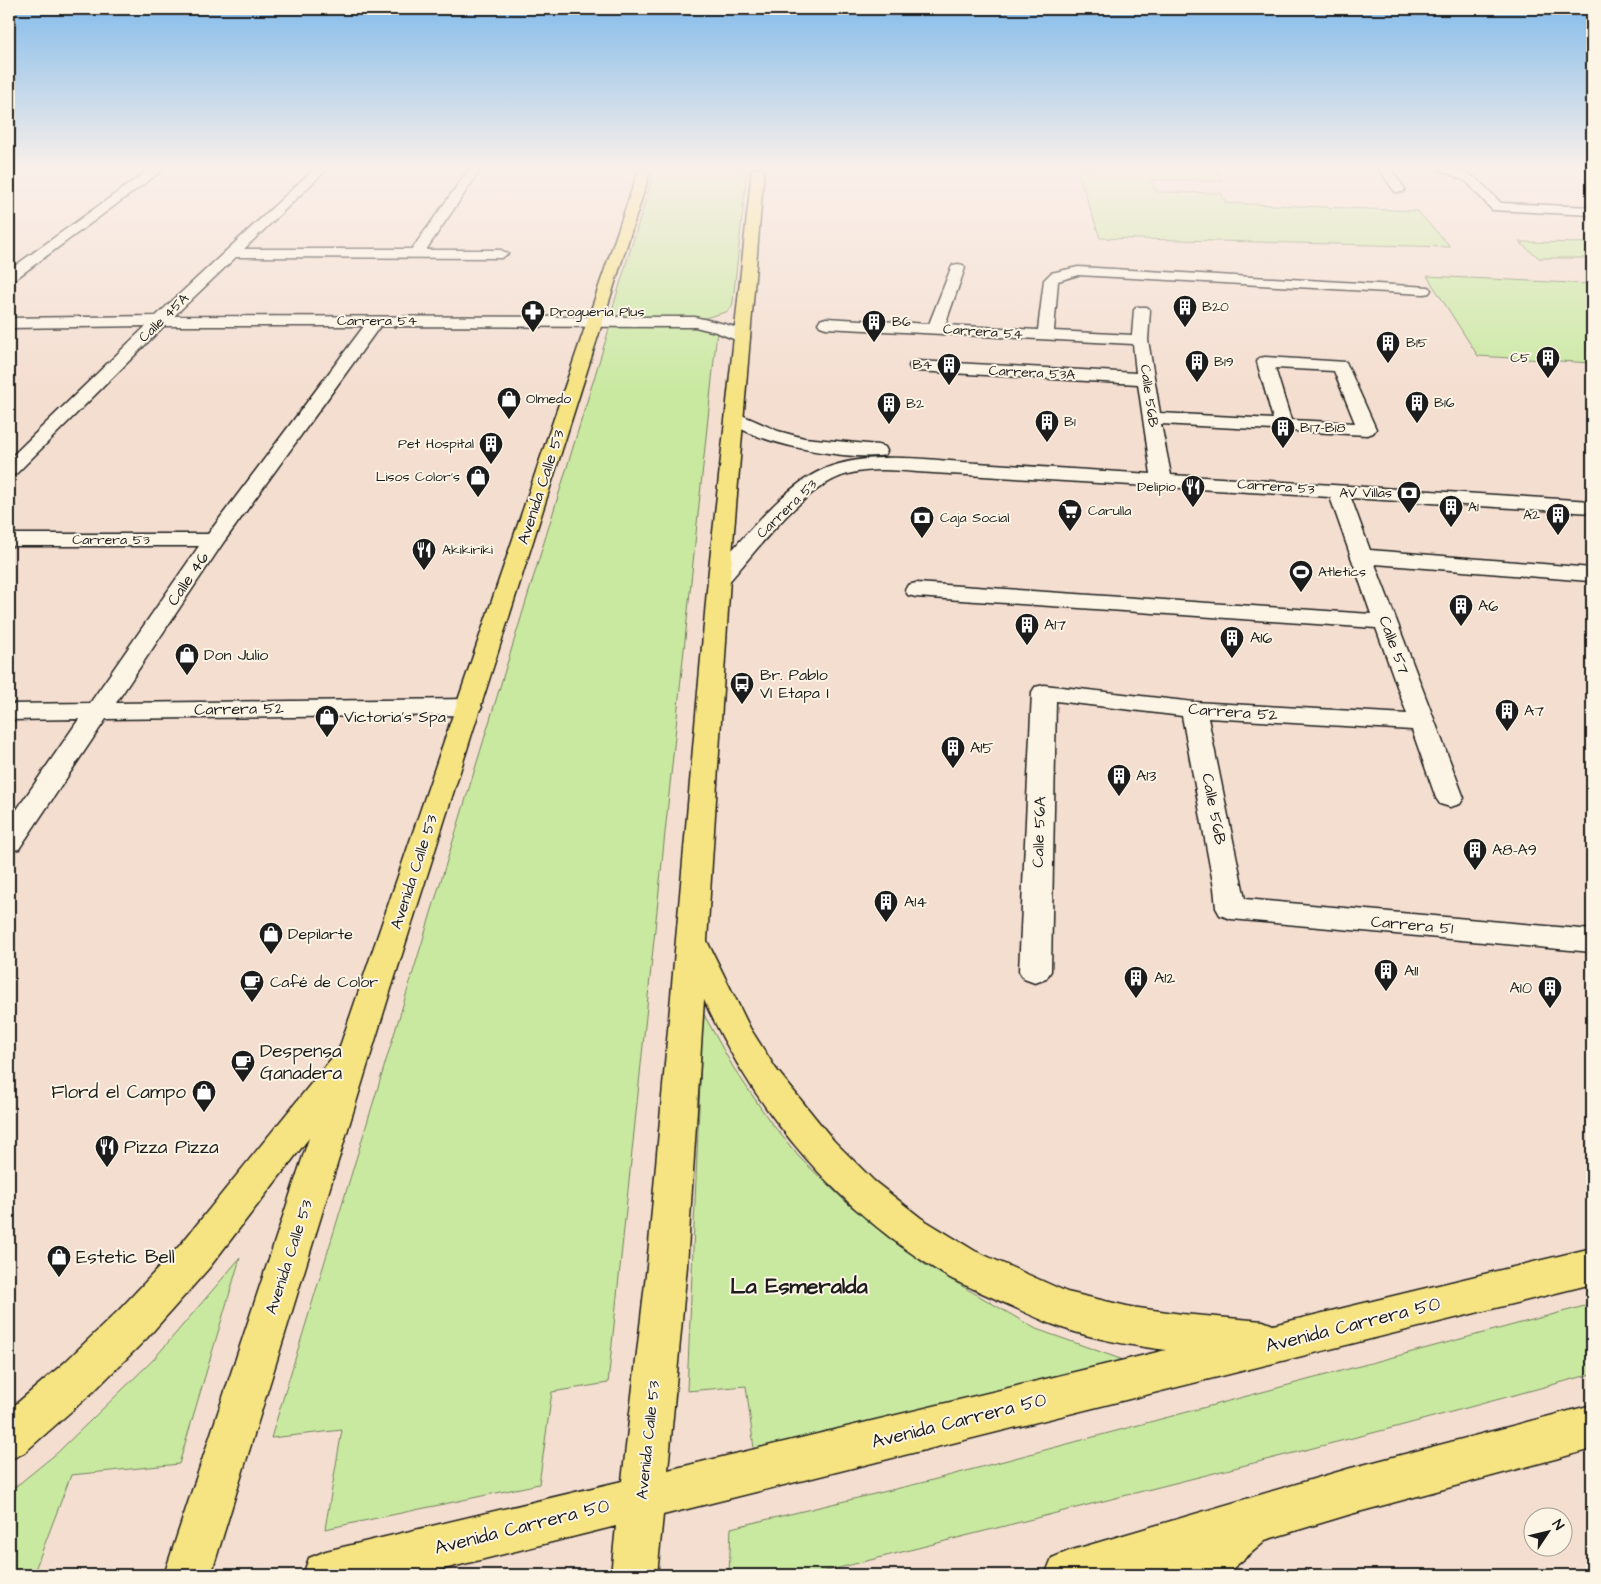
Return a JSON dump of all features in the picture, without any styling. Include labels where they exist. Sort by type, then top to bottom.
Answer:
[{"type":"main road","name":"Avenida Calle 53","points":[[187,1575],[354,1054],[621,243]]},
{"type":"main road","name":"Avenida Calle 53","points":[[634,1575],[667,1266],[719,579],[752,243]]},
{"type":"main road","points":[[692,940],[736,1034],[764,1079],[820,1152],[861,1192],[906,1230],[961,1264],[1063,1310],[1131,1326],[1182,1333],[1287,1342]]},
{"type":"main road","points":[[9,1438],[79,1377],[133,1324],[195,1256],[354,1054]]},
{"type":"main road","name":"Avenida Carrera 50","points":[[326,1575],[1287,1342],[1592,1266]]},
{"type":"main road","points":[[1069,1575],[1361,1488],[1592,1427]]},
{"type":"main road","points":[[1188,1575],[1256,1519]]},
{"type":"street","points":[[9,277],[56,243]]},
{"type":"street","name":"Calle 45A","points":[[9,470],[160,321],[244,243]]},
{"type":"street","points":[[417,253],[424,243]]},
{"type":"street","points":[[233,253],[501,254]]},
{"type":"street","points":[[935,329],[958,268]]},
{"type":"street","points":[[1045,336],[1051,280],[1066,273],[1092,271],[1424,290]]},
{"type":"street","name":"Calle 56B","points":[[1142,310],[1140,340],[1162,480]]},
{"type":"street","name":"Calle 46","points":[[9,842],[214,540],[376,321]]},
{"type":"street","name":"Carrera 54","points":[[9,322],[695,322],[721,328],[742,336]]},
{"type":"street","name":"Carrera 54","points":[[826,323],[1140,340]]},
{"type":"street","points":[[1153,418],[1284,425],[1367,429],[1340,366],[1265,362],[1284,425]]},
{"type":"street","name":"Carrera 53A","points":[[917,366],[1147,379]]},
{"type":"street","name":"Carrera 53","points":[[734,417],[754,428],[804,446],[907,453],[936,459],[960,468]]},
{"type":"street","name":"Carrera 53","points":[[719,579],[796,496],[819,477],[845,468],[878,465],[960,468],[1592,507]]},
{"type":"street","name":"Calle 57","points":[[1338,491],[1450,798]]},
{"type":"street","name":"Carrera 53","points":[[9,540],[214,540]]},
{"type":"street","points":[[1362,556],[1589,574]]},
{"type":"street","points":[[916,590],[1386,622]]},
{"type":"street","name":"Carrera 52","points":[[1044,692],[1194,710],[1422,723]]},
{"type":"street","name":"Calle 56A","points":[[1035,971],[1044,692]]},
{"type":"street","name":"Carrera 52","points":[[9,712],[469,707]]},
{"type":"street","name":"Calle 56B","points":[[1194,710],[1232,908]]},
{"type":"street","name":"Carrera 51","points":[[1232,908],[1592,941]]},
{"type":"green space","points":[[633,243],[739,243],[732,307],[726,312],[705,318],[610,317]]},
{"type":"green space","points":[[1292,243],[1447,243],[1451,247]]},
{"type":"green space","points":[[1520,243],[1592,243],[1592,258],[1539,258]]},
{"type":"green space","points":[[1427,276],[1592,284],[1592,363],[1478,356]]},
{"type":"green space","points":[[610,326],[700,327],[717,331],[608,1383],[552,1392],[539,1484],[325,1529],[342,1430],[271,1438]]},
{"type":"green space","points":[[703,1013],[733,1067],[769,1120],[799,1157],[848,1204],[924,1264],[1036,1329],[1129,1362],[754,1449],[746,1386],[687,1391]]},
{"type":"green space","points":[[240,1258],[179,1464],[71,1475],[33,1575],[9,1575],[9,1492],[57,1453],[153,1360]]},
{"type":"green space","points":[[1592,1304],[1592,1374],[1396,1427],[811,1575],[729,1575],[731,1528],[925,1482]]},
{"type":"place","name":"B20","points":[[1185,328]]},
{"type":"place","name":"Droguería Plus","points":[[533,333]]},
{"type":"place","name":"B6","points":[[874,343]]},
{"type":"place","name":"B15","points":[[1388,364]]},
{"type":"place","name":"C5","points":[[1548,379]]},
{"type":"place","name":"B19","points":[[1197,383]]},
{"type":"place","name":"B4","points":[[949,386]]},
{"type":"place","name":"Olmedo","points":[[509,420]]},
{"type":"place","name":"B16","points":[[1417,424]]},
{"type":"place","name":"B2","points":[[889,425]]},
{"type":"place","name":"B1","points":[[1047,443]]},
{"type":"place","name":"B17-B18","points":[[1283,449]]},
{"type":"place","name":"Pet Hospital","points":[[491,465]]},
{"type":"place","name":"Lisos Color's","points":[[478,498]]},
{"type":"place","name":"Delipio","points":[[1193,508]]},
{"type":"place","name":"AV Villas","points":[[1409,514]]},
{"type":"place","name":"A1","points":[[1451,528]]},
{"type":"place","name":"Carulla","points":[[1070,532]]},
{"type":"place","name":"A2","points":[[1558,536]]},
{"type":"place","name":"Caja Social","points":[[922,539]]},
{"type":"place","name":"Akikiriki","points":[[424,571]]},
{"type":"place","name":"Atletics","points":[[1301,593]]},
{"type":"place","name":"A6","points":[[1461,627]]},
{"type":"place","name":"A17","points":[[1027,646]]},
{"type":"place","name":"A16","points":[[1232,659]]},
{"type":"place","name":"Don Julio","points":[[187,676]]},
{"type":"place","name":"Br. Pablo VI Etapa I","points":[[742,705]]},
{"type":"place","name":"A7","points":[[1507,732]]},
{"type":"place","name":"Victoria's Spa","points":[[327,738]]},
{"type":"place","name":"A15","points":[[953,769]]},
{"type":"place","name":"A13","points":[[1119,797]]},
{"type":"place","name":"A8-A9","points":[[1475,871]]},
{"type":"place","name":"A14","points":[[886,923]]},
{"type":"place","name":"Depilarte","points":[[271,955]]},
{"type":"place","name":"A11","points":[[1386,992]]},
{"type":"place","name":"A12","points":[[1136,999]]},
{"type":"place","name":"Café de Color","points":[[252,1003]]},
{"type":"place","name":"A10","points":[[1550,1009]]},
{"type":"place","name":"Despensa Ganadera","points":[[243,1083]]},
{"type":"place","name":"Flord el Campo","points":[[204,1113]]},
{"type":"place","name":"Pizza Pizza","points":[[107,1168]]},
{"type":"place","name":"Estetic Bell","points":[[59,1278]]},
{"type":"district","name":"La Esmeralda","points":[[799,1286]]}]
